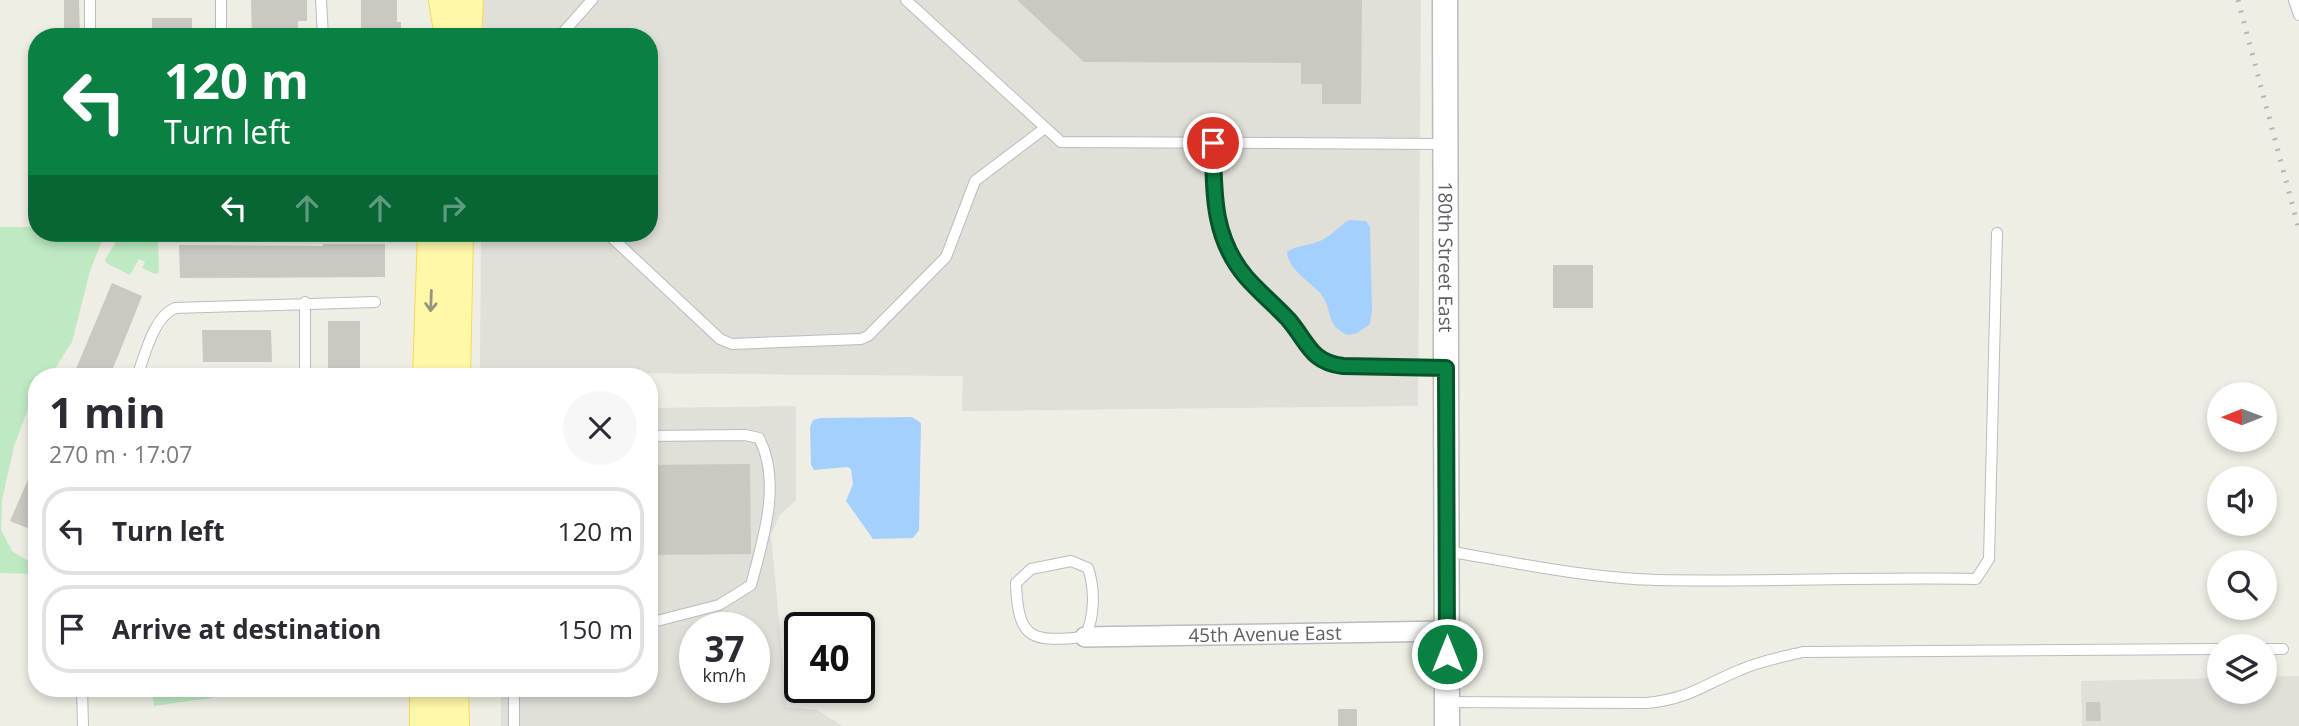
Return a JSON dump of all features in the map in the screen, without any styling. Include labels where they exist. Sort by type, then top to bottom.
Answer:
[{"type":"main road","points":[[440,28],[442,0]]},
{"type":"main road","points":[[442,0],[448,28]]},
{"type":"main road","points":[[466,28],[468,0]]},
{"type":"main road","points":[[428,368],[433,242]]},
{"type":"main road","points":[[455,368],[458,242]]},
{"type":"main road","points":[[425,697],[425,726]]},
{"type":"main road","points":[[453,697],[454,726]]},
{"type":"street","name":"180th Street East","points":[[1445,0],[1446,714]]},
{"type":"street","name":"45th Avenue East","points":[[1086,637],[1447,631]]},
{"type":"lane","points":[[90,0],[90,28]]},
{"type":"lane","points":[[221,0],[221,28]]},
{"type":"lane","points":[[321,0],[323,28]]},
{"type":"lane","points":[[567,28],[592,0]]},
{"type":"lane","points":[[906,0],[1061,142],[1445,144]]},
{"type":"lane","points":[[2294,0],[2299,15]]},
{"type":"lane","points":[[617,242],[720,339],[732,344],[861,339],[868,336],[946,257],[975,181],[1045,128]]},
{"type":"lane","points":[[1213,143],[1214,207],[1233,259],[1257,289],[1290,321],[1315,355],[1330,365],[1446,368]]},
{"type":"lane","points":[[1446,551],[1586,575],[1656,580],[1888,577],[1976,579],[1989,559],[1997,233]]},
{"type":"lane","points":[[305,302],[305,368]]},
{"type":"lane","points":[[140,368],[157,327],[167,311],[189,306],[375,302]]},
{"type":"lane","points":[[658,436],[745,435],[760,438],[766,451],[770,487],[762,544],[751,585],[719,605],[658,621]]},
{"type":"lane","points":[[1071,561],[1088,568],[1092,580],[1093,604],[1086,637],[1049,640],[1034,636],[1024,627],[1019,617],[1016,583],[1019,578],[1031,569],[1071,561]]},
{"type":"lane","points":[[1446,714],[1670,701],[1692,694],[1762,661],[1803,652],[2207,649]]},
{"type":"lane","points":[[2277,649],[2283,649]]},
{"type":"lane","points":[[82,697],[83,726]]},
{"type":"lane","points":[[513,697],[514,726]]},
{"type":"shaded area","points":[[483,0],[1421,0],[1418,406],[962,411],[963,376],[658,373],[658,368],[480,368],[481,242],[658,242],[658,28],[483,28]]},
{"type":"shaded area","points":[[796,406],[796,500],[779,516],[771,535],[784,675],[784,703],[787,703],[787,707],[817,710],[843,726],[501,726],[501,697],[658,697],[658,408]]},
{"type":"shaded area","points":[[2299,676],[2299,726],[2082,726],[2081,681],[2207,678],[2207,704],[2277,704],[2277,677]]},
{"type":"green space","points":[[0,227],[28,227],[28,242],[101,242],[90,271],[72,342],[55,368],[28,368],[28,409],[14,446],[2,500],[1,530],[12,551],[28,561],[28,574],[0,573]]},
{"type":"green space","points":[[116,242],[158,242],[159,272],[155,274],[142,268],[145,262],[139,259],[130,275],[105,260]]},
{"type":"green space","points":[[152,697],[212,697],[212,698],[154,706]]},
{"type":"water","points":[[1349,220],[1366,221],[1370,227],[1372,311],[1370,324],[1357,333],[1348,335],[1336,327],[1325,300],[1295,270],[1287,252],[1320,241]]},
{"type":"water","points":[[912,417],[921,423],[919,530],[913,538],[873,539],[846,501],[853,484],[851,469],[847,467],[814,470],[811,465],[810,427],[813,420],[820,418]]},
{"type":"building","points":[[64,0],[79,0],[80,28],[64,28]]},
{"type":"building","points":[[251,0],[307,0],[307,21],[298,21],[298,28],[252,28]]},
{"type":"building","points":[[361,0],[397,0],[397,22],[401,22],[401,28],[361,28]]},
{"type":"building","points":[[1017,0],[1362,0],[1361,104],[1322,104],[1322,84],[1301,84],[1301,63],[1084,62]]},
{"type":"building","points":[[152,18],[192,18],[192,28],[152,28]]},
{"type":"building","points":[[385,244],[385,277],[180,278],[179,245]]},
{"type":"building","points":[[1553,265],[1593,265],[1593,308],[1553,308]]},
{"type":"building","points":[[112,283],[142,296],[113,368],[76,368]]},
{"type":"building","points":[[328,321],[360,321],[360,368],[328,368]]},
{"type":"building","points":[[202,330],[271,330],[272,362],[203,362]]},
{"type":"building","points":[[750,464],[751,554],[658,555],[658,465]]},
{"type":"building","points":[[28,480],[28,528],[10,521]]},
{"type":"building","points":[[2086,702],[2100,702],[2101,721],[2086,721]]},
{"type":"building","points":[[1338,709],[1357,709],[1357,726],[1338,726]]},
{"type":"railway","points":[[2238,0],[2299,230]]},
{"type":"route","points":[[1213,143],[1214,207],[1233,259],[1244,275],[1290,321],[1315,355],[1330,365],[1446,368],[1447,654]]}]
